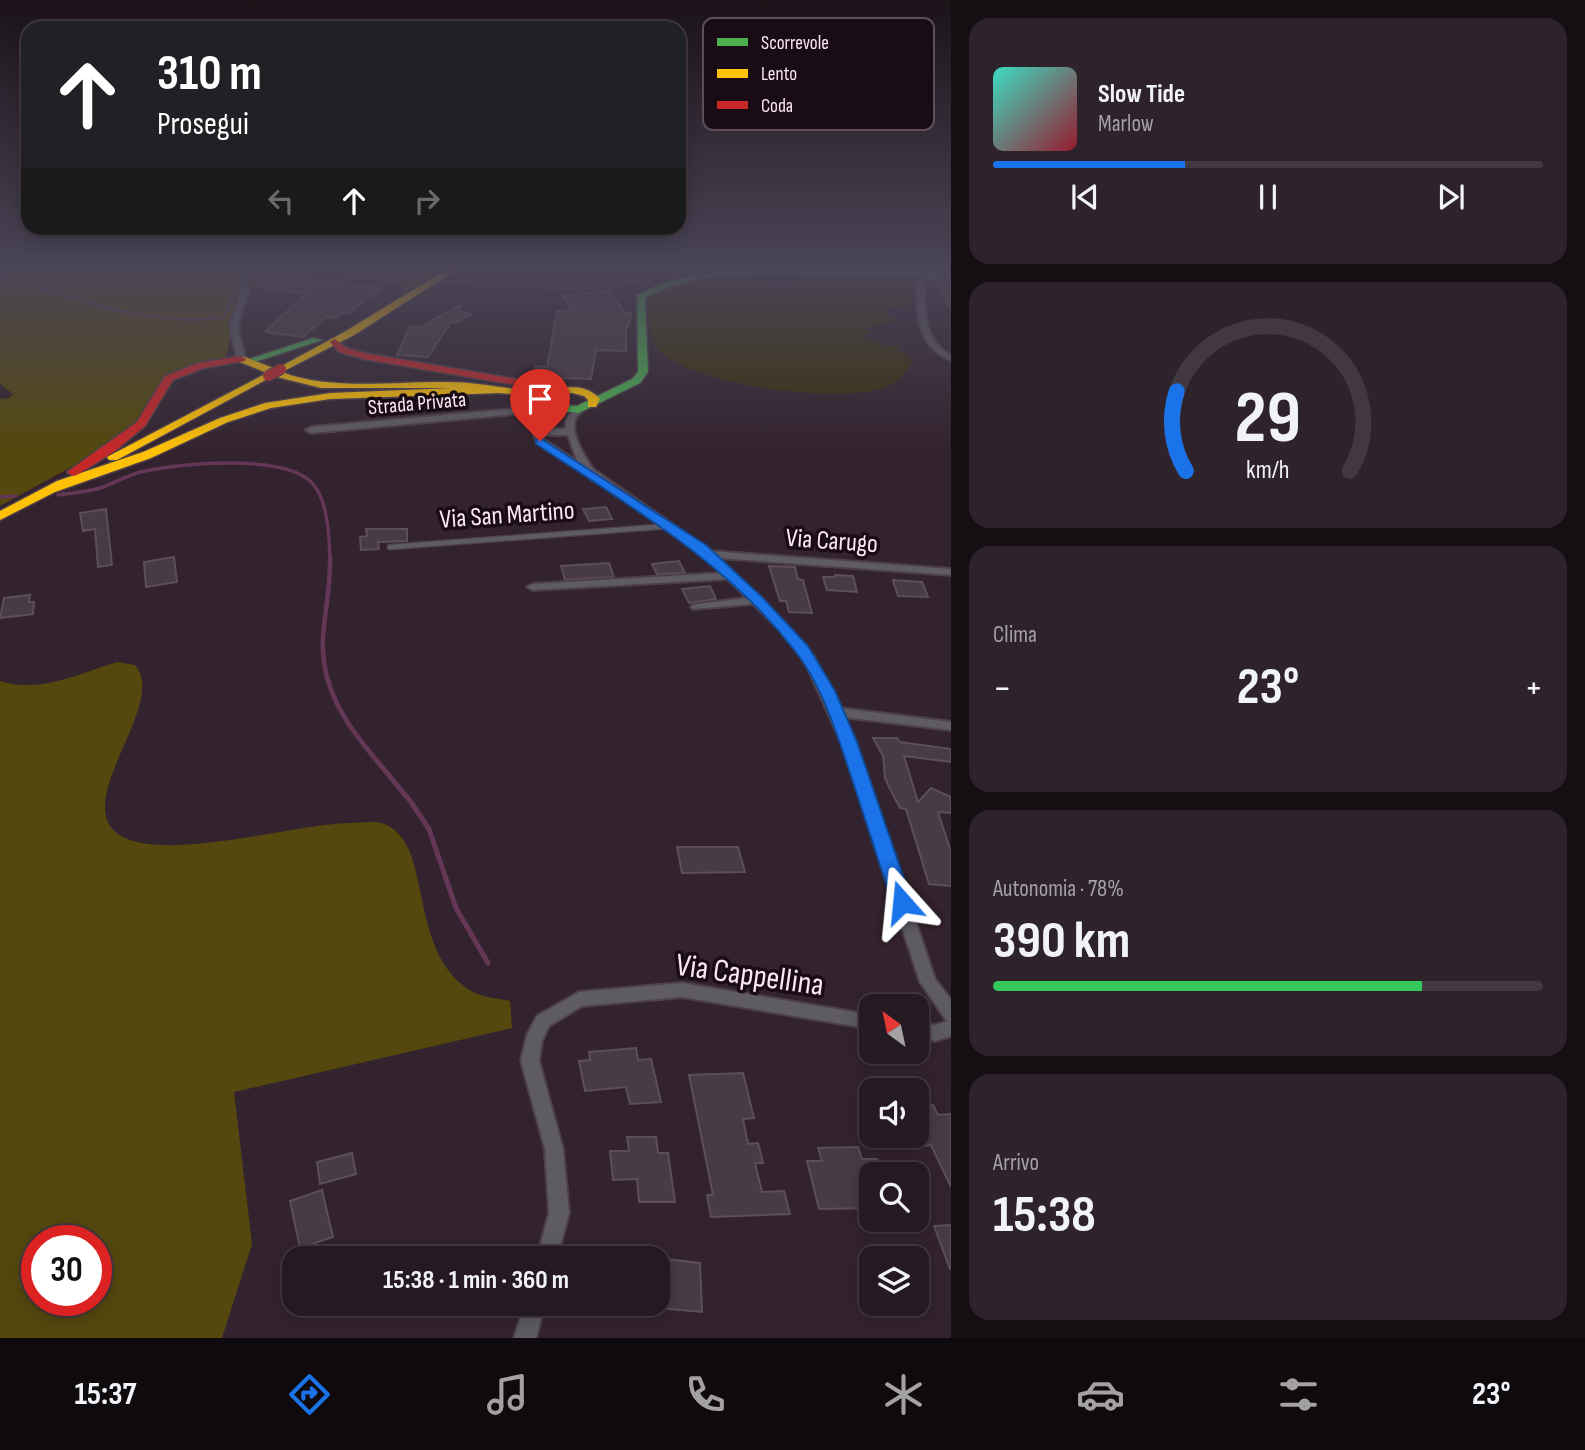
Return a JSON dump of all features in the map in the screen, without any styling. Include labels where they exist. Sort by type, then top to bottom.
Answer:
[{"type":"main road","points":[[0,510],[85,465],[128,435],[148,416],[169,378],[206,364],[245,360],[327,336],[344,327]]},
{"type":"main road","points":[[0,516],[359,327]]},
{"type":"main road","points":[[578,417],[636,381],[643,372],[641,327]]},
{"type":"main road","points":[[335,342],[343,349],[363,356],[498,390],[524,401],[626,386]]},
{"type":"main road","points":[[245,360],[288,378],[321,385],[440,377],[561,396],[593,397],[578,417]]},
{"type":"main road","points":[[49,490],[147,455],[224,420],[269,405],[321,397],[498,390]]},
{"type":"main road","points":[[561,396],[578,417]]},
{"type":"street","points":[[234,327],[245,360]]},
{"type":"street","points":[[923,327],[934,348],[951,359]]},
{"type":"street","points":[[524,401],[540,441],[559,456],[596,477]]},
{"type":"street","name":"Strada Privata","points":[[312,430],[524,401]]},
{"type":"street","points":[[537,432],[578,417]]},
{"type":"street","name":"Via San Martino","points":[[578,417],[579,457],[596,477],[708,554],[756,600],[807,656],[837,712],[877,823],[928,982],[951,1015]]},
{"type":"street","name":"Via Carugo","points":[[708,554],[951,572]]},
{"type":"street","points":[[533,587],[731,576]]},
{"type":"street","points":[[697,607],[756,600]]},
{"type":"street","points":[[837,712],[951,726]]},
{"type":"street","name":"Via Cappellina","points":[[550,1246],[559,1213],[554,1149],[530,1061],[533,1040],[543,1021],[579,999],[682,990],[859,1020]]},
{"type":"street","points":[[929,1031],[951,1028]]},
{"type":"street","points":[[525,1338],[531,1316]]},
{"type":"lane","name":"Via San Martino","points":[[390,547],[670,526]]},
{"type":"shaded area","points":[[0,327],[233,327],[226,357],[181,369],[148,410],[127,430],[75,465],[0,506],[0,398],[8,399],[13,394],[0,384]]},
{"type":"shaded area","points":[[650,327],[870,327],[864,329],[872,333],[863,336],[887,347],[905,344],[896,348],[913,360],[906,372],[888,386],[867,392],[806,393],[770,389],[703,374],[677,363],[659,351]]},
{"type":"shaded area","points":[[117,662],[135,665],[142,682],[140,703],[106,799],[107,819],[118,834],[138,842],[164,845],[229,840],[325,825],[370,822],[391,827],[399,834],[410,852],[429,929],[444,965],[457,980],[473,992],[510,1001],[512,1028],[234,1092],[252,1244],[222,1338],[0,1338],[0,681],[45,684]]},
{"type":"building","points":[[270,327],[314,327],[303,337],[265,332]]},
{"type":"building","points":[[409,327],[447,327],[428,357],[397,355]]},
{"type":"building","points":[[554,327],[626,327],[626,351],[596,350],[591,379],[559,378],[559,382],[535,378],[536,366],[547,367]]},
{"type":"building","points":[[606,507],[612,519],[589,521],[583,509]]},
{"type":"building","points":[[106,509],[112,565],[98,567],[95,529],[83,531],[80,513]]},
{"type":"building","points":[[366,529],[407,529],[407,541],[378,542],[379,549],[361,550],[360,537],[367,536]]},
{"type":"building","points":[[174,557],[177,582],[146,587],[144,562]]},
{"type":"building","points":[[679,561],[685,573],[657,574],[652,564]]},
{"type":"building","points":[[609,563],[614,577],[565,580],[561,566]]},
{"type":"building","points":[[769,566],[795,567],[798,579],[803,580],[812,613],[789,612],[786,601],[780,601]]},
{"type":"building","points":[[853,576],[857,592],[827,590],[823,577]]},
{"type":"building","points":[[893,580],[922,582],[928,597],[898,596]]},
{"type":"building","points":[[710,586],[716,599],[689,603],[682,589]]},
{"type":"building","points":[[30,595],[29,602],[34,602],[33,614],[0,618],[4,598]]},
{"type":"building","points":[[873,738],[897,738],[900,742],[951,749],[951,762],[904,756],[918,802],[931,788],[951,797],[951,813],[938,812],[951,852],[951,886],[929,884],[906,809],[900,808],[891,791],[885,778],[883,756]]},
{"type":"building","points":[[677,847],[738,847],[745,872],[682,873]]},
{"type":"building","points":[[636,1048],[638,1060],[651,1059],[661,1102],[630,1104],[626,1087],[585,1091],[579,1061],[590,1060],[589,1052]]},
{"type":"building","points":[[743,1073],[754,1118],[743,1119],[748,1144],[758,1143],[763,1163],[755,1163],[762,1192],[784,1191],[790,1214],[711,1217],[707,1195],[713,1195],[689,1075]]},
{"type":"building","points":[[933,1105],[938,1115],[951,1114],[951,1187],[929,1145],[929,1106]]},
{"type":"building","points":[[627,1137],[656,1137],[658,1153],[668,1153],[675,1202],[639,1202],[637,1179],[613,1180],[610,1151],[629,1151]]},
{"type":"building","points":[[858,1147],[862,1159],[877,1159],[878,1162],[859,1162],[859,1208],[819,1209],[807,1161],[822,1161],[818,1148]]},
{"type":"building","points":[[352,1153],[356,1174],[320,1184],[317,1162]]},
{"type":"building","points":[[322,1190],[333,1237],[300,1246],[290,1201]]},
{"type":"building","points":[[951,1225],[951,1269],[950,1269],[934,1226]]},
{"type":"building","points":[[670,1259],[700,1263],[702,1312],[670,1309]]},
{"type":"waterway","points":[[58,495],[95,489],[133,474],[182,465],[231,463],[279,467],[298,473],[317,489],[324,507],[330,558]]},
{"type":"waterway","points":[[0,497],[16,496]]},
{"type":"waterway","points":[[330,558],[323,637],[326,673],[346,720],[378,762]]},
{"type":"waterway","points":[[377,761],[411,802],[429,829],[456,908],[488,963]]},
{"type":"traffic: fast","points":[[522,393],[541,399],[556,408],[579,410],[636,381],[643,372],[641,327]]},
{"type":"traffic: fast","points":[[248,361],[317,340]]},
{"type":"traffic: slow","points":[[281,369],[359,327]]},
{"type":"traffic: slow","points":[[241,359],[288,378],[321,385],[451,385],[530,393],[572,390],[588,393],[594,399],[592,405]]},
{"type":"traffic: slow","points":[[113,457],[268,376]]},
{"type":"traffic: slow","points":[[49,490],[147,455],[224,420],[269,405],[330,396],[498,390]]},
{"type":"traffic: slow","points":[[0,516],[61,484]]},
{"type":"traffic: jam","points":[[335,342],[343,350],[363,356],[563,390]]},
{"type":"traffic: jam","points":[[73,472],[111,448],[141,424],[169,378],[202,365],[241,359]]},
{"type":"traffic: jam","points":[[268,376],[281,369]]},
{"type":"route","points":[[540,441],[701,548],[803,649],[837,712],[902,902]]}]
